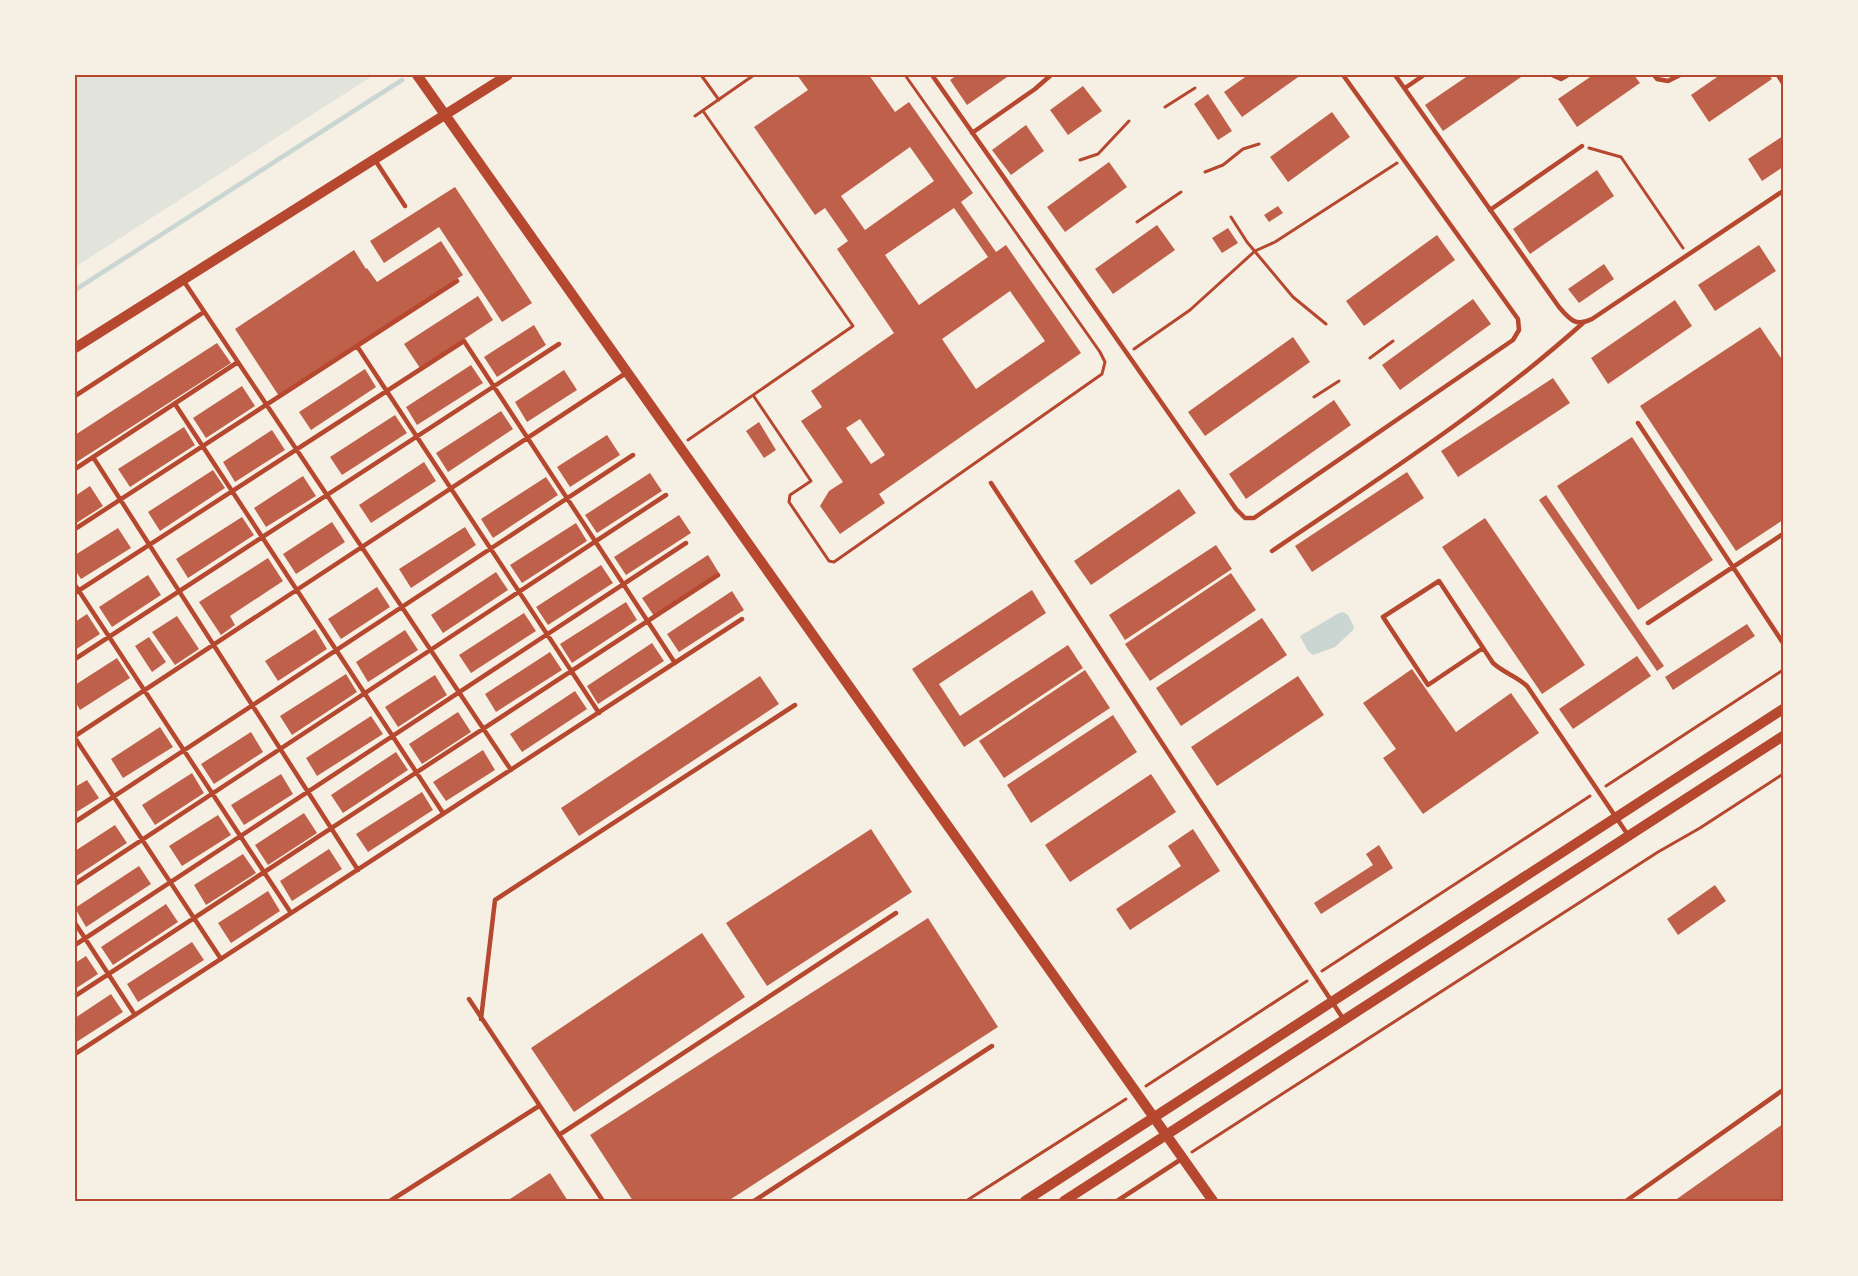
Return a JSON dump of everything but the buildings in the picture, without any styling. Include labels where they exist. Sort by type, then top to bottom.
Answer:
[{"type":"street","points":[[417,75],[1213,1201]]},
{"type":"street","points":[[75,348],[508,75]]},
{"type":"street","points":[[1025,1201],[1783,709]]},
{"type":"street","points":[[1064,1201],[1783,736]]},
{"type":"lane","points":[[932,75],[1236,509],[1245,518],[1254,518],[1513,340],[1519,330],[1518,319],[1343,75]]},
{"type":"lane","points":[[972,133],[1052,75]]},
{"type":"lane","points":[[1395,75],[1559,308],[1574,321],[1583,323]]},
{"type":"lane","points":[[1405,88],[1424,75]]},
{"type":"lane","points":[[1552,75],[1561,79],[1568,75]]},
{"type":"lane","points":[[1654,75],[1657,80],[1668,81],[1680,75]]},
{"type":"lane","points":[[1778,75],[1783,82]]},
{"type":"lane","points":[[1490,210],[1582,146]]},
{"type":"lane","points":[[375,160],[405,206]]},
{"type":"lane","points":[[1272,551],[1418,453],[1546,356],[1583,323],[1783,191]]},
{"type":"lane","points":[[183,280],[511,770]]},
{"type":"lane","points":[[75,529],[456,281]]},
{"type":"lane","points":[[75,396],[204,312]]},
{"type":"lane","points":[[77,592],[464,341],[675,663]]},
{"type":"lane","points":[[75,659],[559,344]]},
{"type":"lane","points":[[357,346],[598,712]]},
{"type":"lane","points":[[75,469],[238,362]]},
{"type":"lane","points":[[221,959],[75,737],[627,372]]},
{"type":"lane","points":[[175,404],[444,813]]},
{"type":"lane","points":[[1638,423],[1783,643]]},
{"type":"lane","points":[[75,822],[633,455]]},
{"type":"lane","points":[[93,457],[358,870]]},
{"type":"lane","points":[[991,483],[1344,1020]]},
{"type":"lane","points":[[75,884],[666,495]]},
{"type":"lane","points":[[1648,623],[1783,534]]},
{"type":"lane","points":[[75,945],[686,543]]},
{"type":"lane","points":[[75,996],[718,575]]},
{"type":"lane","points":[[1483,648],[1428,685],[1383,617],[1439,581],[1493,663],[1501,670],[1517,677],[1527,686],[1629,836]]},
{"type":"lane","points":[[75,585],[77,592],[109,636],[291,913]]},
{"type":"lane","points":[[75,1054],[742,619]]},
{"type":"lane","points":[[482,1018],[495,900],[795,705]]},
{"type":"lane","points":[[559,1135],[896,914]]},
{"type":"lane","points":[[75,923],[135,1015]]},
{"type":"lane","points":[[469,999],[603,1201]]},
{"type":"lane","points":[[754,1201],[992,1047]]},
{"type":"lane","points":[[1626,1201],[1783,1090]]},
{"type":"lane","points":[[390,1201],[539,1106]]},
{"type":"lane","points":[[1117,1201],[1183,1158]]},
{"type":"path","points":[[701,75],[719,100]]},
{"type":"path","points":[[695,116],[754,75]]},
{"type":"path","points":[[753,395],[811,481],[790,495],[789,501],[829,561],[834,562],[1102,374],[1104,362],[1100,352],[905,75]]},
{"type":"path","points":[[1165,107],[1195,88]]},
{"type":"path","points":[[679,446],[854,326],[703,111]]},
{"type":"path","points":[[1080,160],[1098,154],[1129,121]]},
{"type":"path","points":[[1204,172],[1224,165],[1243,149],[1259,144]]},
{"type":"path","points":[[1582,146],[1621,157],[1688,255]]},
{"type":"path","points":[[1127,354],[1190,310],[1255,251],[1275,242],[1403,159]]},
{"type":"path","points":[[1137,222],[1182,192]]},
{"type":"path","points":[[1231,217],[1255,251],[1293,297],[1326,324]]},
{"type":"path","points":[[1370,358],[1393,341]]},
{"type":"path","points":[[1314,397],[1339,381]]},
{"type":"path","points":[[966,1201],[1783,670]]},
{"type":"path","points":[[1183,1158],[1783,774]]},
{"type":"shaded area","points":[[75,75],[374,75],[75,267]]},
{"type":"shaded area","points":[[1343,612],[1348,615],[1354,627],[1353,630],[1335,647],[1313,655],[1308,651],[1300,636]]},
{"type":"waterway","points":[[75,290],[402,80]]}]
